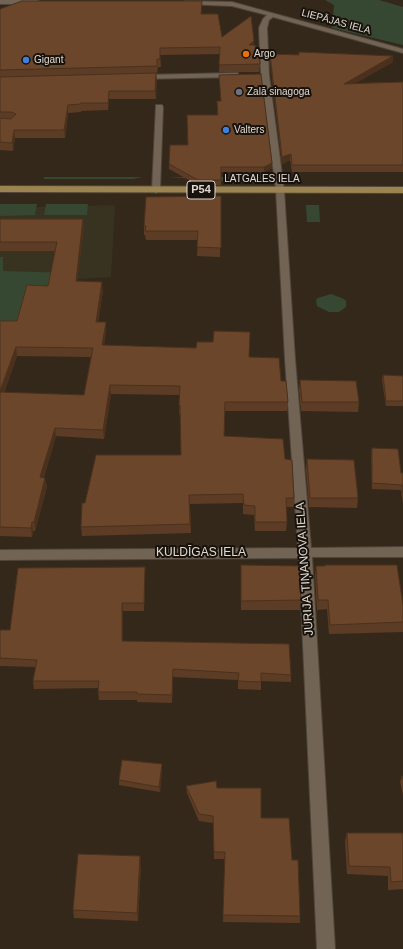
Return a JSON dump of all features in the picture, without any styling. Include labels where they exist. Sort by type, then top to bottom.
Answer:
[{"type":"main road","name":"LATGALES IELA","points":[[0,189],[403,190]]},
{"type":"street","points":[[0,2],[47,2]]},
{"type":"street","name":"LIEPĀJAS IELA","points":[[180,2],[232,4],[403,51]]},
{"type":"street","name":"JURIJA TIŅANOVA IELA","points":[[272,15],[266,19],[263,28],[261,75],[280,190],[290,358],[305,553],[326,949]]},
{"type":"street","points":[[132,78],[241,75]]},
{"type":"street","points":[[156,190],[159,107]]},
{"type":"street","name":"KULDĪGAS IELA","points":[[0,555],[403,552]]},
{"type":"shaded area","points":[[115,205],[111,277],[0,284],[0,208]]},
{"type":"green space","points":[[325,0],[379,0],[403,7],[403,45],[332,28],[334,5]]},
{"type":"green space","points":[[44,177],[142,177],[133,179],[44,179]]},
{"type":"green space","points":[[168,177],[273,177],[272,181],[265,184]]},
{"type":"green space","points":[[0,204],[37,204],[35,215],[0,216]]},
{"type":"green space","points":[[46,204],[88,204],[87,215],[44,215]]},
{"type":"green space","points":[[306,205],[319,205],[320,222],[307,222]]},
{"type":"green space","points":[[0,257],[3,257],[3,271],[68,273],[19,330],[0,330]]},
{"type":"green space","points":[[331,294],[344,299],[346,301],[346,307],[339,312],[329,312],[317,306],[316,300],[318,298]]},
{"type":"building","points":[[22,1],[202,1],[201,14],[218,14],[222,37],[251,16],[254,41],[249,45],[255,45],[256,52],[259,52],[260,64],[219,65],[220,47],[160,48],[160,59],[157,59],[157,66],[0,70],[0,9]]},
{"type":"building","points":[[299,52],[393,56],[344,84],[403,82],[403,165],[292,165],[291,154],[282,157],[270,54],[299,55]]},
{"type":"building","points":[[156,73],[155,91],[109,91],[108,103],[81,103],[68,105],[64,130],[14,130],[12,143],[0,142],[0,118],[11,119],[16,114],[11,112],[0,112],[0,77]]},
{"type":"building","name":"Valters","points":[[261,74],[272,163],[264,167],[221,167],[221,180],[198,180],[169,164],[170,145],[188,145],[187,115],[218,115],[217,101],[221,101],[219,75]]},
{"type":"building","points":[[221,196],[221,248],[197,247],[198,231],[145,231],[146,197]]},
{"type":"building","points":[[0,219],[83,219],[76,281],[102,282],[96,322],[106,322],[102,345],[196,348],[197,342],[213,342],[214,331],[250,332],[249,357],[279,358],[281,381],[286,381],[288,402],[225,402],[224,436],[283,439],[285,459],[292,460],[294,498],[286,498],[287,522],[255,522],[255,506],[244,505],[243,494],[189,495],[190,524],[81,527],[82,503],[85,503],[96,455],[181,455],[179,405],[180,386],[110,385],[103,430],[55,428],[40,477],[45,478],[34,522],[32,522],[31,528],[0,527],[0,392],[84,395],[93,348],[16,347],[0,391],[0,321],[17,321],[27,285],[48,286],[57,242],[0,242]]},
{"type":"building","points":[[383,375],[403,376],[403,401],[386,401]]},
{"type":"building","points":[[300,380],[356,381],[359,402],[302,402]]},
{"type":"building","points":[[372,448],[398,449],[401,473],[403,473],[403,493],[402,485],[372,483]]},
{"type":"building","points":[[307,459],[354,460],[358,498],[310,498]]},
{"type":"building","points":[[241,565],[299,566],[301,600],[241,601]]},
{"type":"building","points":[[397,565],[403,605],[403,622],[330,625],[328,600],[318,600],[316,566]]},
{"type":"building","points":[[145,567],[144,603],[122,603],[122,641],[289,644],[291,675],[261,673],[261,682],[238,681],[239,673],[173,669],[172,695],[137,694],[137,692],[98,692],[99,681],[33,681],[37,660],[0,658],[0,630],[10,630],[18,568]]},
{"type":"building","points":[[122,760],[162,764],[159,787],[119,780]]},
{"type":"building","points":[[216,781],[217,788],[261,788],[261,818],[289,818],[292,860],[298,860],[300,916],[223,915],[225,852],[214,852],[213,816],[199,814],[186,786]]},
{"type":"building","points":[[347,833],[403,833],[403,881],[391,882],[390,867],[349,866]]},
{"type":"building","points":[[78,854],[140,856],[137,913],[73,910]]},
{"type":"place","name":"Argo","points":[[246,54]]},
{"type":"place","name":"Gigant","points":[[26,60]]},
{"type":"place","name":"Zalā sinagoga","points":[[239,92]]},
{"type":"place","name":"Valters","points":[[226,130]]}]
